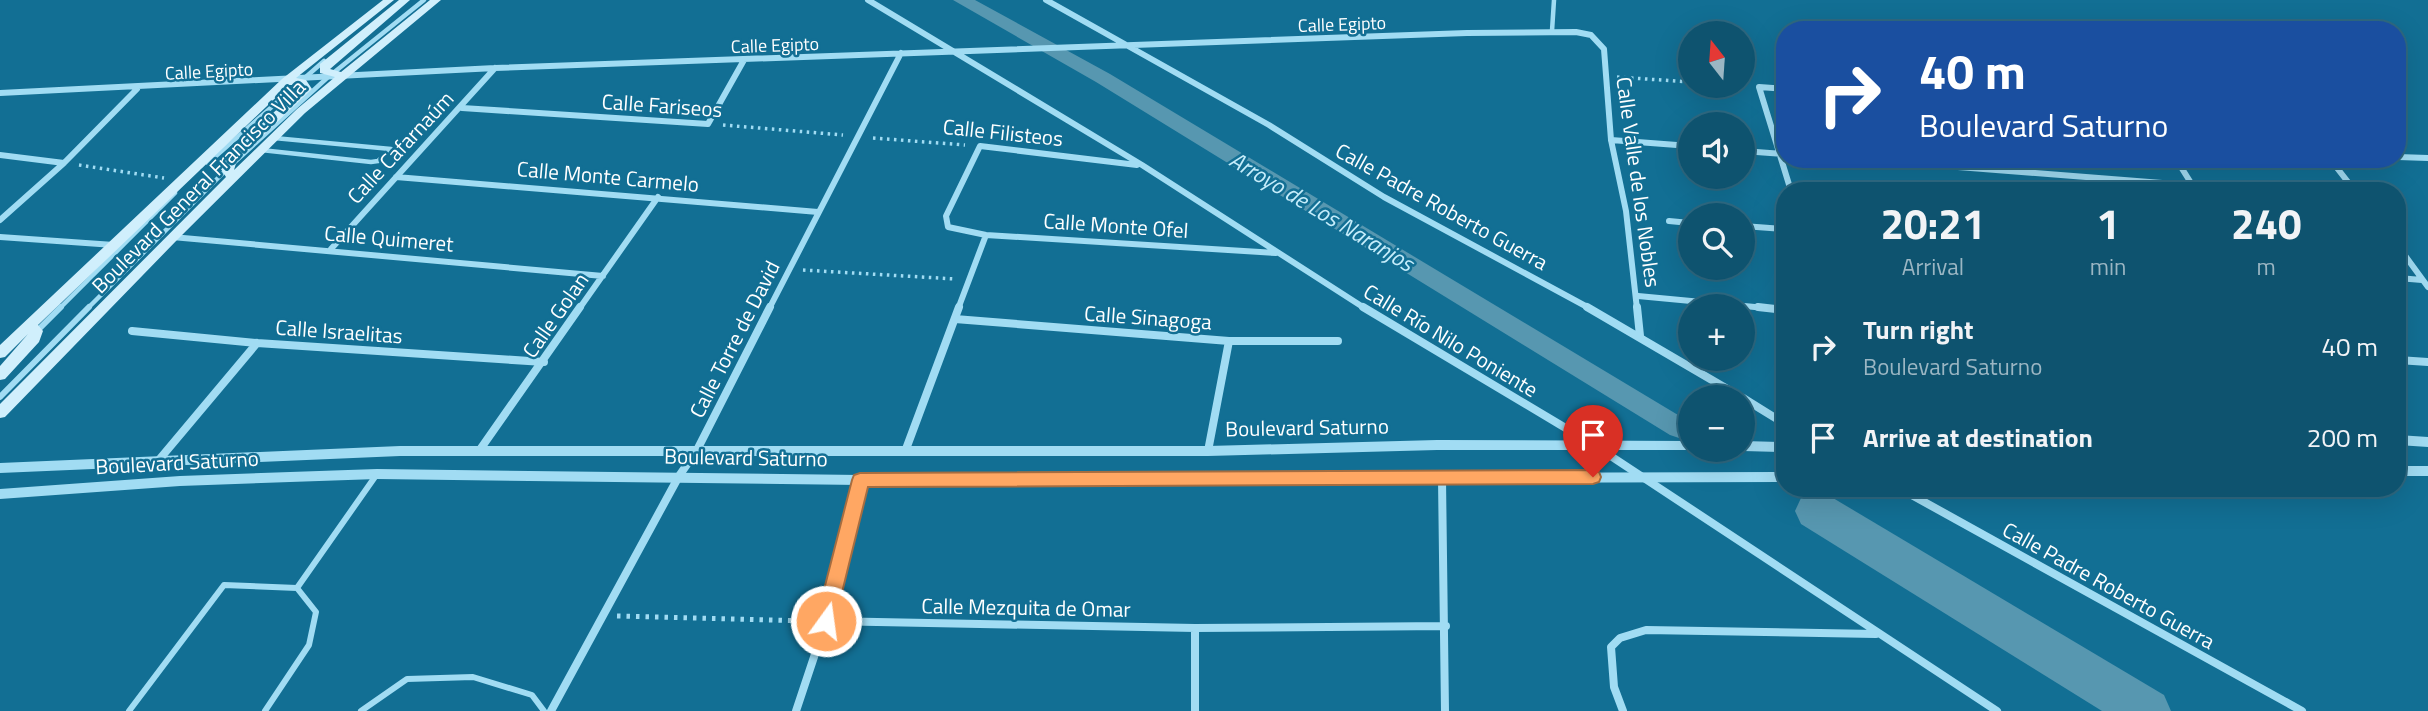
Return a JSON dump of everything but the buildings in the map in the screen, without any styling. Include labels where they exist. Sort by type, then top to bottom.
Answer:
[{"type":"main road","name":"Boulevard General Francisco Villa","points":[[0,353],[33,329],[178,181],[389,0]]},
{"type":"main road","points":[[334,76],[324,71],[324,66],[403,0]]},
{"type":"main road","name":"Boulevard General Francisco Villa","points":[[0,413],[172,237],[230,173],[274,138],[334,76],[436,0]]},
{"type":"main road","points":[[230,173],[232,158],[306,89],[305,84],[295,81]]},
{"type":"main road","points":[[0,375],[30,345],[33,329]]},
{"type":"street","name":"Calle Río Nilo Poniente","points":[[868,0],[1142,165],[1412,339],[1594,445],[1877,635],[1997,711]]},
{"type":"street","name":"Calle Padre Roberto Guerra","points":[[1045,0],[1269,125],[1384,197],[1640,336],[1721,385]]},
{"type":"street","name":"Calle Egipto","points":[[0,93],[295,81],[334,76],[495,68],[1552,31]]},
{"type":"street","name":"Calle Valle de los Nobles","points":[[1552,31],[1591,35],[1604,49],[1611,140],[1626,211],[1638,296],[1640,336]]},
{"type":"street","name":"Calle Torre de David","points":[[551,711],[679,476],[697,450],[901,53]]},
{"type":"street","points":[[708,124],[744,60]]},
{"type":"street","name":"Calle Cafarnaúm","points":[[331,249],[462,108],[495,68]]},
{"type":"street","points":[[1776,88],[1759,87],[1776,137]]},
{"type":"street","points":[[0,220],[64,163],[138,88]]},
{"type":"street","name":"Calle Fariseos","points":[[462,108],[708,124]]},
{"type":"street","points":[[1611,140],[1678,145]]},
{"type":"street","name":"Calle Filisteos","points":[[980,146],[1142,165]]},
{"type":"street","name":"Calle Monte Ofel","points":[[980,146],[946,216],[948,227],[953,230],[986,235],[1276,253]]},
{"type":"street","points":[[1755,151],[1776,153]]},
{"type":"street","points":[[0,155],[64,163]]},
{"type":"street","points":[[2406,157],[2428,158]]},
{"type":"street","points":[[1961,168],[2124,182]]},
{"type":"street","points":[[2337,168],[2348,182]]},
{"type":"street","name":"Calle Monte Carmelo","points":[[396,177],[818,212]]},
{"type":"street","name":"Calle Golan","points":[[479,451],[658,197]]},
{"type":"street","points":[[1669,221],[1678,222]]},
{"type":"street","points":[[1755,227],[1776,228]]},
{"type":"street","points":[[906,449],[986,235]]},
{"type":"street","points":[[0,237],[114,245]]},
{"type":"street","name":"Calle Quimeret","points":[[172,237],[331,249],[603,276]]},
{"type":"street","points":[[2406,257],[2428,287]]},
{"type":"street","points":[[2406,279],[2422,280]]},
{"type":"street","points":[[1638,296],[1776,309]]},
{"type":"street","name":"Calle Sinagoga","points":[[955,320],[1229,341],[1338,341]]},
{"type":"street","name":"Calle Israelitas","points":[[132,331],[257,343],[544,362]]},
{"type":"street","points":[[1208,451],[1229,341]]},
{"type":"street","points":[[158,461],[257,343]]},
{"type":"street","points":[[2406,361],[2428,362]]},
{"type":"street","name":"Calle Padre Roberto Guerra","points":[[1755,406],[1776,419]]},
{"type":"street","points":[[2406,441],[2428,442]]},
{"type":"street","name":"Boulevard Saturno","points":[[0,468],[400,450],[1208,451],[1678,446]]},
{"type":"street","points":[[1755,446],[1776,446]]},
{"type":"street","points":[[2406,471],[2428,471]]},
{"type":"street","name":"Boulevard Saturno","points":[[0,494],[180,481],[377,474],[860,480],[1776,477]]},
{"type":"street","points":[[796,711],[826,621],[860,480]]},
{"type":"street","points":[[1443,480],[1445,711]]},
{"type":"street","name":"Calle Padre Roberto Guerra","points":[[1915,497],[2302,711]]},
{"type":"street","name":"Calle Mezquita de Omar","points":[[826,621],[1195,628],[1446,626]]},
{"type":"street","points":[[1195,628],[1195,711]]},
{"type":"street","points":[[1623,711],[1614,687],[1612,647],[1620,638],[1631,632],[1672,630],[1877,635]]},
{"type":"lane","points":[[0,366],[33,329],[124,247],[187,181],[295,81],[403,0]]},
{"type":"lane","points":[[0,397],[230,173],[334,76],[424,0]]},
{"type":"lane","points":[[1552,31],[1554,0]]},
{"type":"lane","points":[[261,150],[379,162],[391,149],[274,138]]},
{"type":"lane","points":[[297,588],[377,474]]},
{"type":"lane","points":[[129,711],[224,585],[297,588],[316,612],[309,645],[265,711]]},
{"type":"lane","points":[[360,711],[408,678],[473,677],[532,695],[544,711]]},
{"type":"path","points":[[1606,76],[1678,81]]},
{"type":"path","name":"Calle Fariseos","points":[[708,124],[860,137]]},
{"type":"path","name":"Calle Filisteos","points":[[860,137],[980,146]]},
{"type":"path","points":[[64,163],[178,181]]},
{"type":"path","points":[[788,270],[970,280]]},
{"type":"path","points":[[605,616],[826,621]]},
{"type":"waterway","name":"Arroyo de Los Naranjos","points":[[962,0],[1103,78],[1678,427]]},
{"type":"waterway","points":[[1817,511],[2146,711]]},
{"type":"route","points":[[826,621],[860,480],[1443,480],[1593,477]]}]
